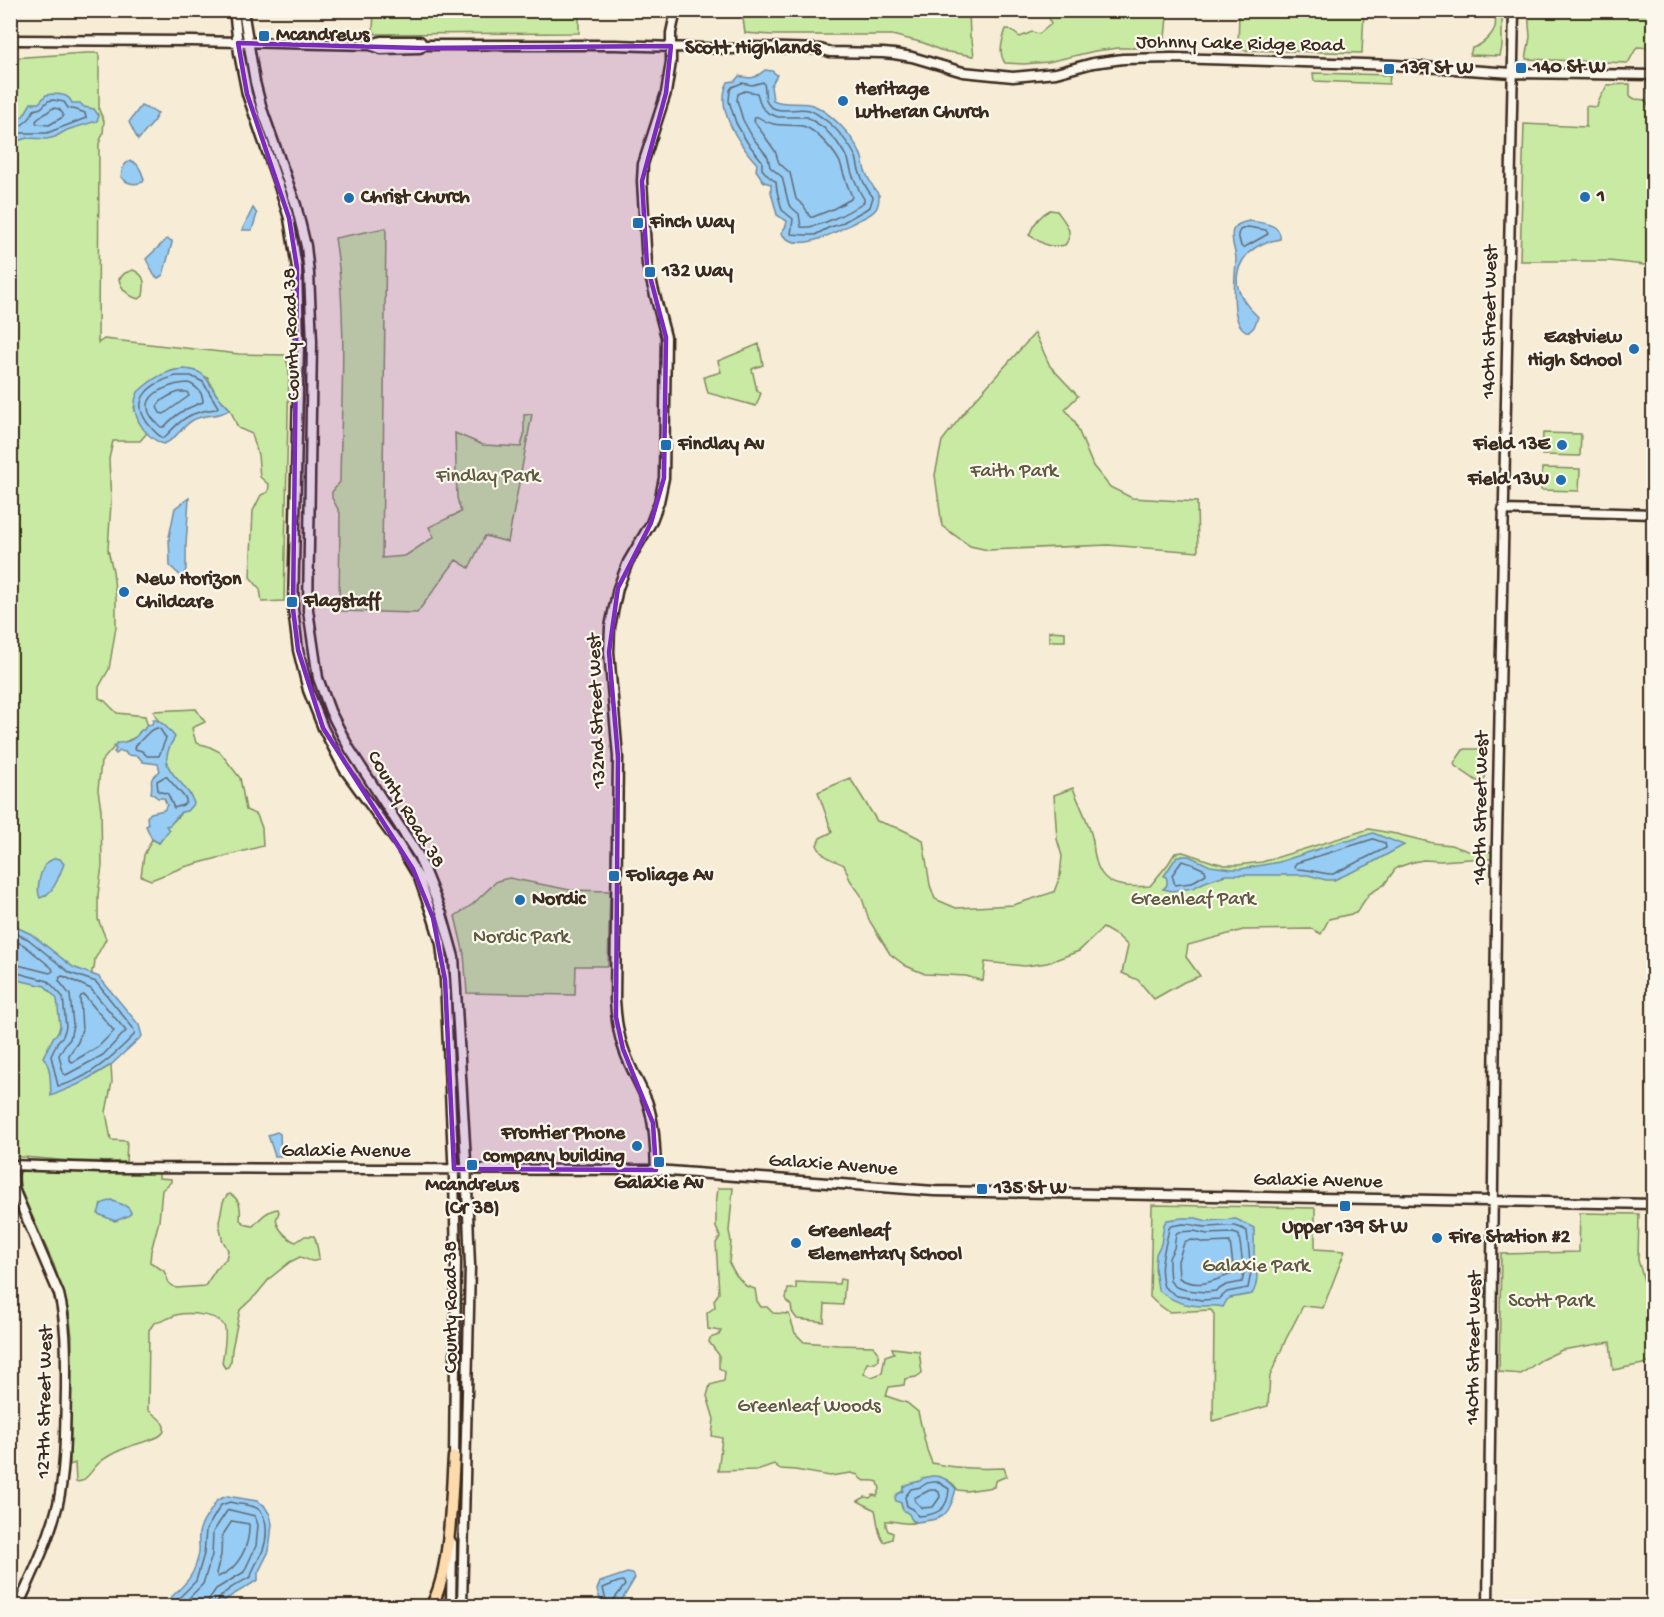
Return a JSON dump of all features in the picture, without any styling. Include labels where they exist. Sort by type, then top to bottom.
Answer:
[{"type":"highway","points":[[431,1606],[438,1596],[447,1548],[454,1457]]},
{"type":"street","name":"County Road 38","points":[[234,10],[248,94],[289,218],[297,268],[299,344],[293,609],[298,650],[308,690],[323,728],[344,768],[399,845],[419,878],[441,944],[445,980],[456,1257],[451,1606]]},
{"type":"street","name":"County Road 38","points":[[243,10],[262,109],[296,205],[306,246],[311,296],[312,342],[308,610],[318,678],[330,711],[349,748],[418,855],[447,927],[454,957],[470,1266],[462,1606]]},
{"type":"street","name":"132nd Street West","points":[[656,1170],[653,1123],[647,1101],[623,1049],[616,1017],[618,757],[609,652],[610,627],[618,588],[627,562],[651,523],[659,502],[664,478],[666,337],[647,265],[642,181],[643,164],[666,93],[676,10]]},
{"type":"street","name":"140th Street West","points":[[1488,1606],[1503,510],[1514,10]]},
{"type":"street","points":[[10,40],[248,43]]},
{"type":"street","name":"Johnny Cake Ridge Road","points":[[248,43],[370,45],[381,49],[420,48],[423,45],[671,46],[780,53],[820,54],[826,50],[883,52],[912,57],[963,72],[1013,77],[1056,73],[1093,63],[1151,58],[1395,65],[1512,73],[1653,75]]},
{"type":"street","points":[[299,344],[312,342]]},
{"type":"street","points":[[1503,510],[1653,514]]},
{"type":"street","name":"Galaxie Avenue","points":[[12,1165],[102,1168],[656,1170],[934,1191],[1653,1204]]},
{"type":"street","name":"127th Street West","points":[[12,1165],[14,1189],[59,1294],[66,1347],[65,1446],[58,1505],[40,1558],[18,1606]]},
{"type":"highlighted area","points":[[238,43],[420,48],[671,46],[666,93],[642,181],[647,265],[666,337],[664,478],[651,523],[618,588],[609,652],[618,757],[616,1017],[623,1049],[653,1123],[656,1170],[454,1169],[445,980],[433,918],[413,869],[323,728],[298,650],[293,609],[297,268],[289,218],[247,94]]},
{"type":"green space","points":[[374,11],[579,11],[579,33],[376,34],[373,30]]},
{"type":"green space","points":[[742,11],[969,11],[970,37],[974,56],[942,51],[924,43],[892,35],[745,33]]},
{"type":"green space","points":[[1033,11],[1165,11],[1167,17],[1164,48],[1118,48],[1048,62],[1024,64],[1005,63],[1003,59],[1001,47],[1006,29],[1020,37],[1032,32],[1039,34],[1051,24],[1048,14],[1037,15]]},
{"type":"green space","points":[[1239,11],[1364,11],[1362,53],[1238,50]]},
{"type":"green space","points":[[1494,11],[1502,11],[1500,56],[1470,55],[1472,48],[1482,43],[1494,30]]},
{"type":"green space","points":[[1528,11],[1653,11],[1653,48],[1637,47],[1628,63],[1526,59],[1530,37]]},
{"type":"green space","points":[[99,53],[99,110],[104,121],[99,144],[98,343],[104,339],[239,354],[285,355],[289,369],[284,601],[262,602],[260,589],[250,577],[253,511],[261,495],[268,492],[269,485],[260,477],[258,455],[252,434],[238,428],[230,409],[216,394],[208,378],[192,370],[175,370],[166,373],[134,407],[139,422],[147,433],[140,441],[113,441],[109,459],[111,503],[108,550],[116,599],[116,627],[109,669],[99,687],[99,698],[117,713],[145,716],[147,724],[138,736],[114,747],[101,762],[98,790],[101,810],[102,866],[98,895],[98,919],[106,939],[92,970],[93,1076],[111,1065],[112,1082],[106,1112],[111,1140],[127,1141],[126,1162],[72,1161],[11,1156],[11,58]]},
{"type":"green space","points":[[1313,73],[1390,75],[1389,84],[1314,81]]},
{"type":"green space","points":[[1647,82],[1654,82],[1653,266],[1609,261],[1520,261],[1524,124],[1586,127],[1586,106],[1597,107],[1607,85],[1630,84],[1630,96],[1646,100],[1649,106]]},
{"type":"green space","points":[[1050,210],[1057,211],[1068,227],[1069,236],[1065,245],[1050,246],[1029,235],[1037,221]]},
{"type":"green space","name":"Findlay Park","points":[[386,228],[382,558],[405,556],[434,537],[429,527],[461,512],[457,498],[455,433],[483,445],[521,447],[524,435],[524,415],[532,414],[508,542],[485,536],[469,568],[456,560],[417,613],[339,611],[340,513],[332,498],[332,492],[340,482],[343,329],[335,238]]},
{"type":"green space","points":[[133,270],[144,280],[143,296],[139,299],[126,292],[119,279],[125,273]]},
{"type":"green space","name":"Faith Park","points":[[1035,333],[1050,366],[1078,396],[1065,409],[1075,422],[1093,466],[1110,487],[1132,498],[1197,502],[1198,552],[1108,545],[988,550],[970,546],[942,526],[935,475],[942,441],[970,405]]},
{"type":"green space","points":[[759,344],[763,365],[752,369],[757,391],[761,393],[756,406],[708,393],[704,377],[721,372],[718,361]]},
{"type":"green space","name":"Field 13E","points":[[1543,433],[1581,434],[1580,456],[1542,455]]},
{"type":"green space","name":"Field 13W","points":[[1542,468],[1580,469],[1579,491],[1541,490]]},
{"type":"green space","points":[[1049,631],[1065,632],[1065,641],[1049,641]]},
{"type":"green space","points":[[196,709],[205,722],[192,728],[196,743],[220,752],[240,778],[246,810],[257,815],[262,828],[263,846],[184,867],[151,880],[141,876],[144,855],[152,839],[159,843],[168,830],[166,826],[178,817],[191,795],[167,767],[165,758],[169,745],[168,730],[153,711]]},
{"type":"green space","points":[[1466,749],[1478,749],[1483,755],[1486,770],[1485,778],[1481,781],[1477,781],[1455,766],[1454,763]]},
{"type":"green space","name":"Greenleaf Park","points":[[850,778],[877,821],[923,840],[930,885],[935,899],[956,908],[1013,905],[1054,892],[1060,876],[1062,856],[1057,839],[1054,795],[1073,788],[1086,818],[1093,839],[1094,854],[1102,874],[1107,880],[1122,886],[1150,886],[1175,853],[1183,852],[1225,865],[1238,865],[1262,862],[1369,829],[1451,845],[1468,851],[1497,852],[1497,859],[1423,860],[1396,868],[1384,885],[1369,894],[1356,913],[1329,919],[1321,934],[1312,929],[1243,930],[1188,945],[1186,957],[1200,976],[1154,999],[1138,980],[1122,973],[1128,946],[1119,937],[1103,928],[1079,951],[1047,963],[1025,966],[985,962],[983,981],[966,976],[925,974],[906,966],[890,954],[869,920],[861,895],[850,880],[844,865],[825,855],[817,845],[820,838],[832,832],[818,792]]},
{"type":"green space","name":"Nordic Park","points":[[509,878],[570,890],[610,891],[608,966],[576,966],[575,995],[467,993],[464,954],[455,916],[473,904],[497,881]]},
{"type":"green space","points":[[21,1171],[159,1173],[159,1178],[171,1179],[171,1182],[162,1190],[159,1221],[150,1262],[164,1271],[169,1283],[176,1288],[205,1286],[226,1259],[228,1250],[222,1239],[219,1222],[223,1202],[230,1194],[240,1205],[240,1220],[247,1225],[253,1226],[267,1213],[278,1209],[276,1221],[290,1239],[296,1242],[305,1236],[314,1236],[317,1247],[319,1259],[312,1261],[300,1257],[290,1262],[270,1278],[240,1310],[228,1367],[225,1368],[222,1363],[225,1329],[216,1319],[210,1316],[181,1314],[154,1323],[149,1330],[148,1410],[161,1421],[164,1431],[155,1438],[109,1456],[82,1481],[76,1482],[75,1463],[70,1465],[72,1336],[69,1312],[54,1265],[23,1195],[18,1179]]},
{"type":"green space","name":"Greenleaf Woods","points":[[718,1188],[733,1188],[729,1263],[746,1286],[755,1289],[757,1301],[761,1307],[767,1307],[773,1313],[789,1314],[795,1333],[804,1342],[873,1346],[878,1353],[879,1360],[875,1363],[867,1363],[864,1374],[872,1377],[882,1373],[885,1356],[894,1353],[892,1348],[919,1351],[922,1373],[905,1379],[904,1385],[889,1387],[886,1396],[907,1403],[918,1412],[932,1463],[968,1468],[1004,1468],[1007,1476],[995,1481],[994,1487],[966,1491],[958,1490],[950,1482],[942,1479],[925,1480],[903,1487],[901,1506],[916,1522],[886,1521],[888,1531],[893,1533],[892,1539],[884,1542],[879,1531],[875,1510],[858,1501],[865,1497],[877,1496],[880,1489],[878,1482],[864,1481],[858,1475],[851,1473],[830,1476],[780,1469],[774,1464],[757,1470],[718,1471],[722,1438],[712,1436],[714,1419],[707,1396],[710,1385],[724,1381],[725,1372],[719,1368],[719,1355],[709,1342],[710,1338],[719,1335],[721,1331],[708,1329],[707,1313],[715,1307],[714,1300],[719,1293],[716,1243],[720,1237],[716,1227]]},
{"type":"green space","name":"Galaxie Park","points":[[1152,1205],[1315,1208],[1315,1249],[1345,1251],[1323,1308],[1303,1306],[1286,1339],[1270,1376],[1268,1406],[1213,1421],[1214,1314],[1211,1310],[1169,1312],[1150,1297]]},
{"type":"green space","name":"Scott Park","points":[[1580,1213],[1639,1214],[1638,1260],[1653,1305],[1653,1337],[1648,1339],[1653,1362],[1613,1370],[1610,1342],[1562,1350],[1541,1360],[1521,1374],[1499,1372],[1501,1254],[1579,1252]]},
{"type":"green space","points":[[840,1279],[845,1280],[843,1305],[825,1304],[824,1322],[797,1319],[792,1312],[791,1305],[787,1302],[788,1289],[796,1289],[796,1282],[839,1284]]},
{"type":"water","points":[[765,70],[777,75],[771,86],[773,100],[814,105],[848,133],[861,155],[868,178],[879,195],[878,206],[872,213],[818,240],[797,242],[788,240],[781,233],[787,221],[777,215],[771,184],[764,182],[756,170],[757,164],[736,136],[726,114],[724,103],[724,92],[728,82],[735,81],[739,76],[753,78]]},
{"type":"water","points":[[53,94],[69,98],[72,103],[80,103],[84,107],[94,109],[99,116],[97,121],[67,130],[55,137],[27,138],[11,143],[11,126],[24,115],[31,103],[39,103],[46,95]]},
{"type":"water","points":[[141,106],[158,113],[138,140],[129,122]]},
{"type":"water","points":[[131,161],[140,168],[143,182],[131,183],[121,177],[122,169]]},
{"type":"water","points":[[253,208],[257,214],[252,230],[242,230]]},
{"type":"water","points":[[1249,221],[1274,227],[1280,234],[1280,239],[1254,248],[1239,267],[1237,283],[1239,291],[1246,304],[1258,317],[1249,332],[1242,328],[1235,311],[1236,258],[1232,236],[1236,226]]},
{"type":"water","points":[[167,239],[172,243],[163,275],[158,278],[146,259]]},
{"type":"water","points":[[183,369],[201,373],[230,409],[221,414],[193,420],[171,440],[163,444],[149,435],[139,422],[135,400],[138,392],[153,380],[164,374]]},
{"type":"water","points":[[189,498],[186,569],[183,578],[170,566],[169,537],[175,508]]},
{"type":"water","points":[[152,719],[162,723],[175,737],[169,749],[168,766],[194,803],[166,826],[169,830],[159,843],[152,839],[146,826],[148,825],[147,817],[151,813],[164,810],[167,805],[164,798],[158,798],[151,793],[152,779],[160,771],[158,764],[143,762],[138,756],[127,755],[125,752],[120,751],[116,754],[114,752],[117,743],[134,738],[141,730],[144,730],[147,724],[151,725]]},
{"type":"water","points":[[1373,833],[1404,845],[1334,880],[1308,875],[1225,875],[1193,888],[1172,891],[1163,889],[1167,882],[1164,876],[1177,856],[1189,856],[1210,866],[1241,869],[1279,862]]},
{"type":"water","points":[[55,858],[60,859],[64,864],[52,889],[40,898],[39,881],[42,871],[47,863]]},
{"type":"water","points":[[10,924],[31,934],[73,967],[99,977],[139,1025],[142,1036],[111,1065],[79,1084],[51,1096],[49,1071],[43,1057],[60,1026],[57,999],[45,986],[17,980],[11,975]]},
{"type":"water","points":[[277,1132],[280,1134],[281,1156],[275,1156],[268,1135]]},
{"type":"water","points":[[111,1200],[126,1206],[131,1213],[115,1221],[98,1214],[101,1204]]},
{"type":"water","points":[[1182,1218],[1207,1221],[1236,1219],[1254,1228],[1257,1279],[1252,1294],[1230,1298],[1223,1307],[1197,1306],[1174,1300],[1158,1290],[1156,1254],[1161,1244],[1164,1224],[1167,1220]]},
{"type":"water","points":[[932,1476],[942,1478],[954,1486],[956,1489],[953,1498],[944,1515],[933,1520],[916,1522],[903,1510],[901,1503],[895,1498],[908,1484]]},
{"type":"water","points":[[227,1496],[257,1501],[264,1505],[270,1515],[272,1524],[269,1551],[258,1573],[258,1580],[226,1599],[220,1606],[166,1606],[165,1603],[187,1581],[195,1569],[199,1552],[199,1532],[204,1521],[217,1500]]},
{"type":"water","points":[[627,1573],[633,1574],[635,1578],[622,1600],[615,1606],[602,1606],[597,1590],[600,1582]]},
{"type":"place","name":"Mcandrews","points":[[264,36]]},
{"type":"place","name":"140 St W","points":[[1521,68]]},
{"type":"place","name":"139 St W","points":[[1389,69]]},
{"type":"place","name":"Heritage Lutheran Church","points":[[843,101]]},
{"type":"place","name":"1","points":[[1585,197]]},
{"type":"place","name":"Christ Church","points":[[349,198]]},
{"type":"place","name":"Finch Way","points":[[638,223]]},
{"type":"place","name":"132 Way","points":[[650,272]]},
{"type":"place","name":"Eastview High School","points":[[1634,349]]},
{"type":"place","name":"Findlay Av","points":[[666,445]]},
{"type":"place","name":"Field 13E","points":[[1562,445]]},
{"type":"place","name":"Field 13W","points":[[1561,480]]},
{"type":"place","name":"New Horizon Childcare","points":[[124,592]]},
{"type":"place","name":"Flagstaff","points":[[292,602]]},
{"type":"place","name":"Foliage Av","points":[[614,876]]},
{"type":"place","name":"Nordic","points":[[520,900]]},
{"type":"place","name":"Frontier Phone company building","points":[[637,1146]]},
{"type":"place","name":"Galaxie Av","points":[[659,1162]]},
{"type":"place","name":"Mcandrews (Cr 38)","points":[[472,1165]]},
{"type":"place","name":"135 St W","points":[[982,1189]]},
{"type":"place","name":"Upper 139 St W","points":[[1345,1206]]},
{"type":"place","name":"Fire Station #2","points":[[1437,1238]]},
{"type":"place","name":"Greenleaf Elementary School","points":[[796,1243]]},
{"type":"district","name":"Scott Highlands","points":[[753,49]]}]
